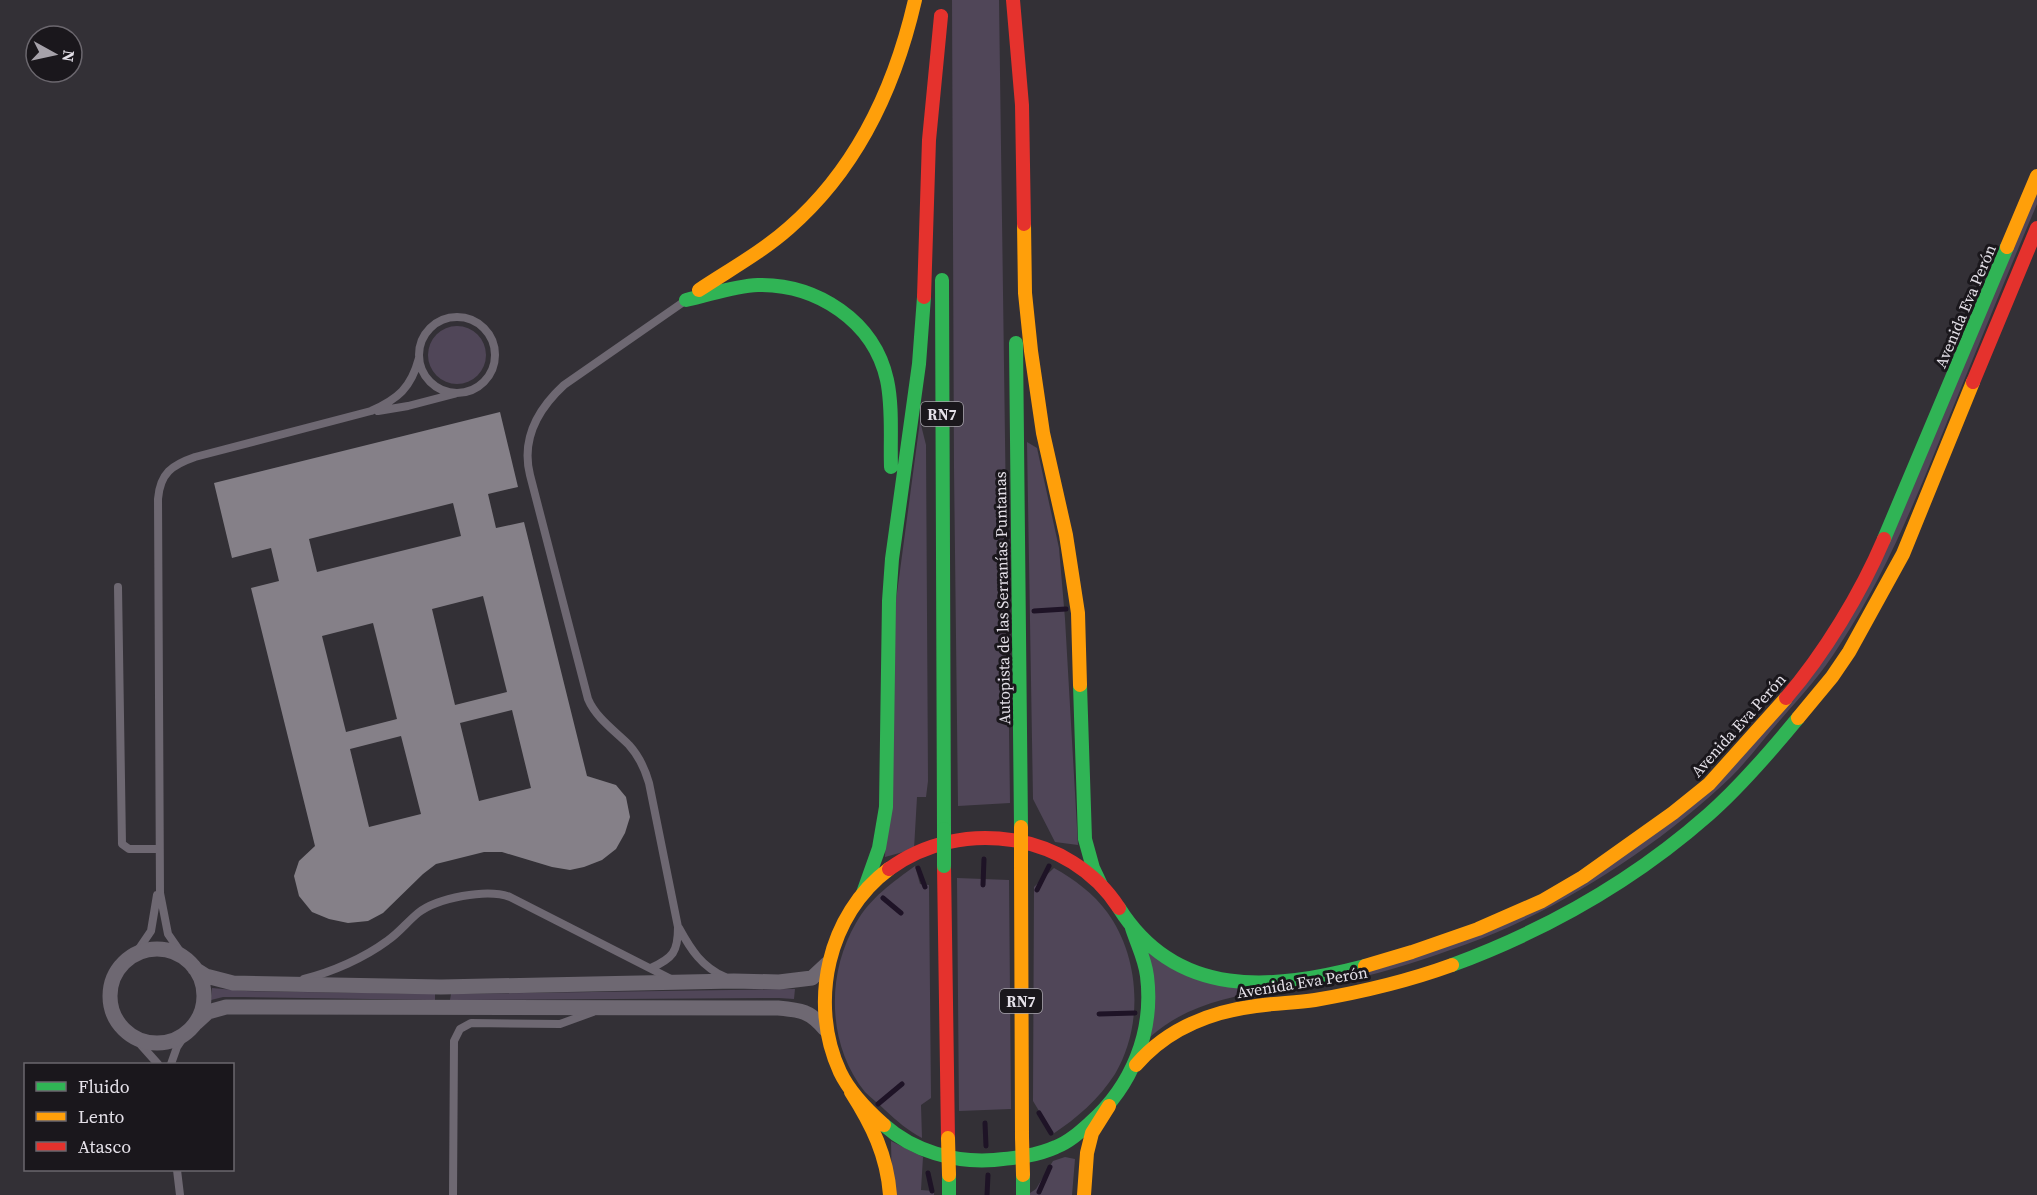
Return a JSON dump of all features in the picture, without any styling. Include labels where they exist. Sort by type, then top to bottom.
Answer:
[{"type":"main road","points":[[686,300],[772,242],[810,210],[842,172],[873,120],[892,82],[906,41],[915,0]]},
{"type":"main road","points":[[941,0],[941,183]]},
{"type":"main road","points":[[1012,0],[1022,105],[1025,292],[1031,351],[1044,433],[1078,613],[1085,839],[1093,868],[1101,885]]},
{"type":"main road","name":"Autopista de las Serranías Puntanas","points":[[1012,0],[1023,1195]]},
{"type":"main road","points":[[890,1195],[889,1171],[879,1140],[833,1056],[825,1029],[823,990],[827,964],[841,926],[863,892],[879,848],[886,807],[889,602],[892,559],[919,364],[923,316],[929,140],[941,16]]},
{"type":"main road","name":"Avenida Eva Perón","points":[[1132,928],[1149,945],[1180,965],[1210,977],[1237,982],[1263,984],[1303,980],[1360,967],[1467,934],[1559,891],[1599,867],[1702,791],[1718,776],[1809,671],[1871,570],[2037,176]]},
{"type":"main road","name":"Avenida Eva Perón","points":[[1131,1072],[1145,1054],[1159,1042],[1174,1032],[1210,1017],[1252,1006],[1300,1002],[1368,989],[1440,969],[1513,940],[1582,905],[1625,878],[1719,805],[1774,747],[1820,692],[1848,653],[1878,602],[1903,554],[2037,228]]},
{"type":"main road","name":"RN7","points":[[942,267],[944,866],[949,1195]]},
{"type":"main road","points":[[686,300],[755,285],[797,288],[823,298],[837,307],[861,329],[875,349],[889,392],[892,559]]},
{"type":"main road","points":[[863,892],[883,873],[904,858],[954,840],[981,837],[1007,838],[1038,845],[1080,866],[1117,904],[1132,928],[1147,976],[1146,1025],[1131,1072],[1092,1132],[1087,1153],[1084,1195]]},
{"type":"main road","points":[[851,1092],[880,1124],[915,1147],[956,1160],[977,1163],[998,1163],[1040,1154],[1077,1135],[1109,1106]]},
{"type":"street","points":[[825,1029],[815,1018],[797,1010],[603,1007],[226,1008],[208,1012],[180,1037],[161,1043],[142,1041],[125,1030],[118,1022],[111,1001],[113,980],[118,971],[134,956],[144,951],[166,950],[191,964],[206,976],[222,982],[283,985],[441,987],[779,982],[812,978],[827,964]]},
{"type":"street","points":[[191,964],[200,978],[204,996],[200,1014],[191,1027]]},
{"type":"lane","points":[[651,968],[665,962],[674,953],[678,940],[678,927],[649,783],[645,770],[634,752],[595,711],[588,699],[527,456],[534,424],[554,394],[686,300]]},
{"type":"lane","points":[[191,964],[172,941],[165,926],[160,893],[158,499],[162,479],[178,464],[195,457],[371,411],[408,406],[471,391],[481,385],[492,369],[495,351],[492,339],[475,321],[452,317],[441,320],[424,336],[415,372],[404,390],[394,399],[371,411]]},
{"type":"lane","points":[[419,358],[427,379],[446,392],[458,393]]},
{"type":"lane","points":[[118,587],[122,844],[129,849],[159,849]]},
{"type":"lane","points":[[134,956],[147,938],[153,923],[159,870]]},
{"type":"lane","points":[[283,985],[327,972],[367,954],[388,941],[419,912],[428,908],[458,897],[493,892],[510,897],[681,983]]},
{"type":"lane","points":[[678,927],[690,948],[706,967],[734,981]]},
{"type":"lane","points":[[453,1195],[454,1041],[457,1032],[477,1022],[560,1024],[603,1007]]},
{"type":"lane","points":[[172,1063],[177,1047],[191,1027]]},
{"type":"lane","points":[[133,1036],[156,1063]]},
{"type":"lane","points":[[177,1171],[180,1195]]},
{"type":"shaded area","points":[[952,0],[999,0],[1010,803],[958,806],[954,468]]},
{"type":"shaded area","points":[[2037,188],[2037,204],[1911,508],[1871,592],[1826,665],[1731,777],[1703,803],[1607,874],[1502,930],[1423,959],[1363,977],[1244,995],[1219,1001],[1194,1009],[1171,1021],[1150,1037],[1148,1036],[1148,965],[1143,944],[1172,963],[1193,973],[1243,985],[1298,982],[1385,962],[1490,928],[1536,908],[1601,870],[1716,783],[1808,682],[1834,644],[1862,595],[1888,546]]},
{"type":"shaded area","points":[[451,326],[463,326],[473,330],[482,339],[486,361],[478,376],[463,384],[451,384],[441,380],[432,371],[428,361],[428,349],[432,339],[441,330]]},
{"type":"shaded area","points":[[920,421],[926,445],[928,781],[926,797],[917,797],[914,849],[885,857],[893,623]]},
{"type":"shaded area","points":[[1027,442],[1037,448],[1059,548],[1078,845],[1055,842],[1033,799]]},
{"type":"shaded area","points":[[915,866],[920,884],[929,885],[931,1098],[921,1105],[922,1138],[902,1125],[865,1092],[852,1073],[843,1053],[835,1009],[839,964],[856,923],[875,898]]},
{"type":"shaded area","points":[[1054,868],[1083,887],[1096,899],[1118,930],[1132,970],[1134,1013],[1131,1034],[1115,1074],[1087,1107],[1053,1134],[1033,1101],[1034,887]]},
{"type":"shaded area","points":[[957,878],[1009,880],[1011,1109],[959,1111]]},
{"type":"shaded area","points":[[212,988],[245,991],[435,994],[435,1000],[223,997],[211,1000]]},
{"type":"shaded area","points":[[795,989],[794,999],[450,1000],[451,994]]},
{"type":"shaded area","points":[[891,1141],[923,1157],[921,1190],[934,1191],[934,1195],[892,1195]]},
{"type":"shaded area","points":[[1065,1157],[1075,1159],[1072,1195],[1027,1195],[1036,1189],[1053,1161]]},
{"type":"building","points":[[500,412],[518,487],[488,494],[496,528],[524,522],[587,776],[616,785],[626,797],[630,817],[625,833],[616,849],[602,860],[570,870],[502,852],[484,852],[436,864],[383,913],[368,921],[348,923],[312,912],[299,896],[294,876],[299,861],[315,846],[251,588],[279,581],[271,548],[232,558],[214,483]],"holes":[[[453,503],[461,536],[317,572],[309,539]],[[483,596],[507,692],[455,705],[432,609]],[[373,623],[397,719],[346,732],[322,636]],[[512,710],[531,788],[479,801],[460,723]],[[401,736],[421,814],[369,827],[350,749]]]},
{"type":"waterway","points":[[1034,611],[1066,609]]},
{"type":"waterway","points":[[983,885],[984,859]]},
{"type":"waterway","points":[[1037,890],[1049,866]]},
{"type":"waterway","points":[[918,868],[925,887]]},
{"type":"waterway","points":[[883,898],[901,913]]},
{"type":"waterway","points":[[1099,1014],[1135,1013]]},
{"type":"waterway","points":[[878,1104],[902,1084]]},
{"type":"waterway","points":[[1039,1113],[1051,1133]]},
{"type":"waterway","points":[[985,1123],[986,1146]]},
{"type":"waterway","points":[[1039,1192],[1050,1167]]},
{"type":"waterway","points":[[928,1173],[932,1191]]},
{"type":"waterway","points":[[987,1195],[988,1175]]},
{"type":"traffic: fast","points":[[1884,539],[2007,247]]},
{"type":"traffic: fast","points":[[942,280],[944,829]]},
{"type":"traffic: fast","points":[[686,300],[749,286],[780,286],[801,291],[840,310],[870,340],[887,380],[890,401],[891,467]]},
{"type":"traffic: fast","points":[[863,893],[879,848],[886,807],[889,601],[892,559],[919,364],[924,297]]},
{"type":"traffic: fast","points":[[1016,343],[1021,827]]},
{"type":"traffic: fast","points":[[1080,685],[1085,839],[1093,868],[1101,885]]},
{"type":"traffic: fast","points":[[1452,965],[1486,952],[1554,920],[1649,862],[1720,804],[1798,718]]},
{"type":"traffic: fast","points":[[944,829],[944,866]]},
{"type":"traffic: fast","points":[[1119,908],[1142,938],[1169,959],[1198,973],[1229,981],[1296,980],[1365,966]]},
{"type":"traffic: fast","points":[[884,1125],[895,1134],[921,1148],[964,1159],[994,1160],[1025,1156],[1041,1153],[1070,1140],[1090,1123],[1118,1092],[1137,1057],[1143,1037],[1147,1017],[1147,976],[1132,928]]},
{"type":"traffic: fast","points":[[949,1175],[949,1195]]},
{"type":"traffic: fast","points":[[1023,1175],[1023,1195]]},
{"type":"traffic: slow","points":[[699,290],[779,237],[813,205],[835,179],[854,152],[885,95],[897,64],[915,0]]},
{"type":"traffic: slow","points":[[2007,247],[2037,176]]},
{"type":"traffic: slow","points":[[1024,224],[1025,293],[1031,351],[1043,433],[1066,535],[1078,613],[1080,685]]},
{"type":"traffic: slow","points":[[1798,718],[1832,677],[1849,652],[1903,554],[1973,382]]},
{"type":"traffic: slow","points":[[1365,966],[1478,929],[1542,901],[1583,877],[1673,813],[1709,784],[1786,698]]},
{"type":"traffic: slow","points":[[1021,827],[1021,864]]},
{"type":"traffic: slow","points":[[1021,864],[1022,1137]]},
{"type":"traffic: slow","points":[[884,1125],[859,1101],[840,1072],[830,1045],[825,989],[838,935],[851,910],[868,888],[889,869]]},
{"type":"traffic: slow","points":[[1136,1065],[1161,1041],[1190,1024],[1206,1018],[1239,1009],[1315,1000],[1350,993],[1402,981],[1452,965]]},
{"type":"traffic: slow","points":[[851,1092],[866,1116],[882,1154],[890,1195]]},
{"type":"traffic: slow","points":[[1084,1195],[1087,1153],[1092,1133],[1109,1106]]},
{"type":"traffic: slow","points":[[1022,1137],[1023,1175]]},
{"type":"traffic: slow","points":[[948,1138],[949,1175]]},
{"type":"traffic: jam","points":[[1013,0],[1022,105],[1024,224]]},
{"type":"traffic: jam","points":[[924,297],[929,140],[941,16]]},
{"type":"traffic: jam","points":[[1973,382],[2037,228]]},
{"type":"traffic: jam","points":[[1786,698],[1841,622],[1884,539]]},
{"type":"traffic: jam","points":[[889,869],[918,852],[948,842],[980,838],[1013,840],[1044,848],[1073,862],[1098,882],[1119,908]]},
{"type":"traffic: jam","points":[[944,866],[948,1138]]}]
